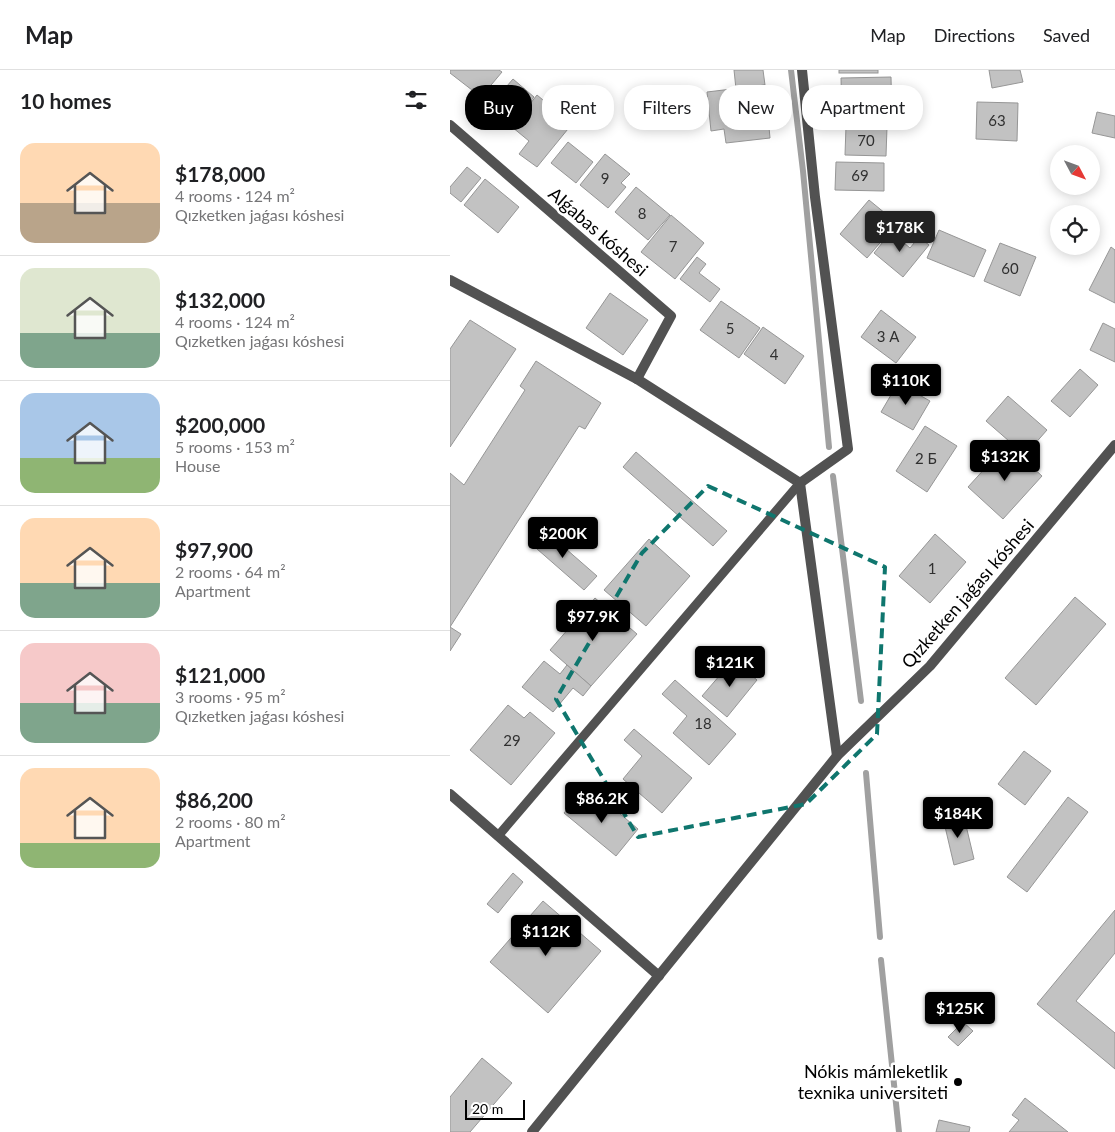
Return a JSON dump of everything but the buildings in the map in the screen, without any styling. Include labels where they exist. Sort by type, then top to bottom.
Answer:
[{"type":"street","points":[[800,483],[848,449],[815,197],[802,70]]},
{"type":"street","name":"Alǵabas kóshesi","points":[[450,125],[671,316],[637,379]]},
{"type":"street","points":[[450,280],[637,379],[800,483],[837,756]]},
{"type":"street","name":"Qızketken jaǵası kóshesi","points":[[532,1132],[837,756],[930,666],[1115,445]]},
{"type":"street","points":[[450,794],[659,976]]},
{"type":"lane","points":[[498,836],[800,483]]},
{"type":"highlighted area","points":[[708,486],[885,567],[877,734],[806,804],[638,837],[556,699],[642,553]]},
{"type":"waterway","points":[[791,70],[803,171],[829,447]]},
{"type":"waterway","points":[[833,476],[861,701]]},
{"type":"waterway","points":[[866,773],[880,937]]},
{"type":"waterway","points":[[881,960],[899,1132]]},
{"type":"place","name":"Nókis mámleketlik texnika universiteti","points":[[958,1082]]}]
